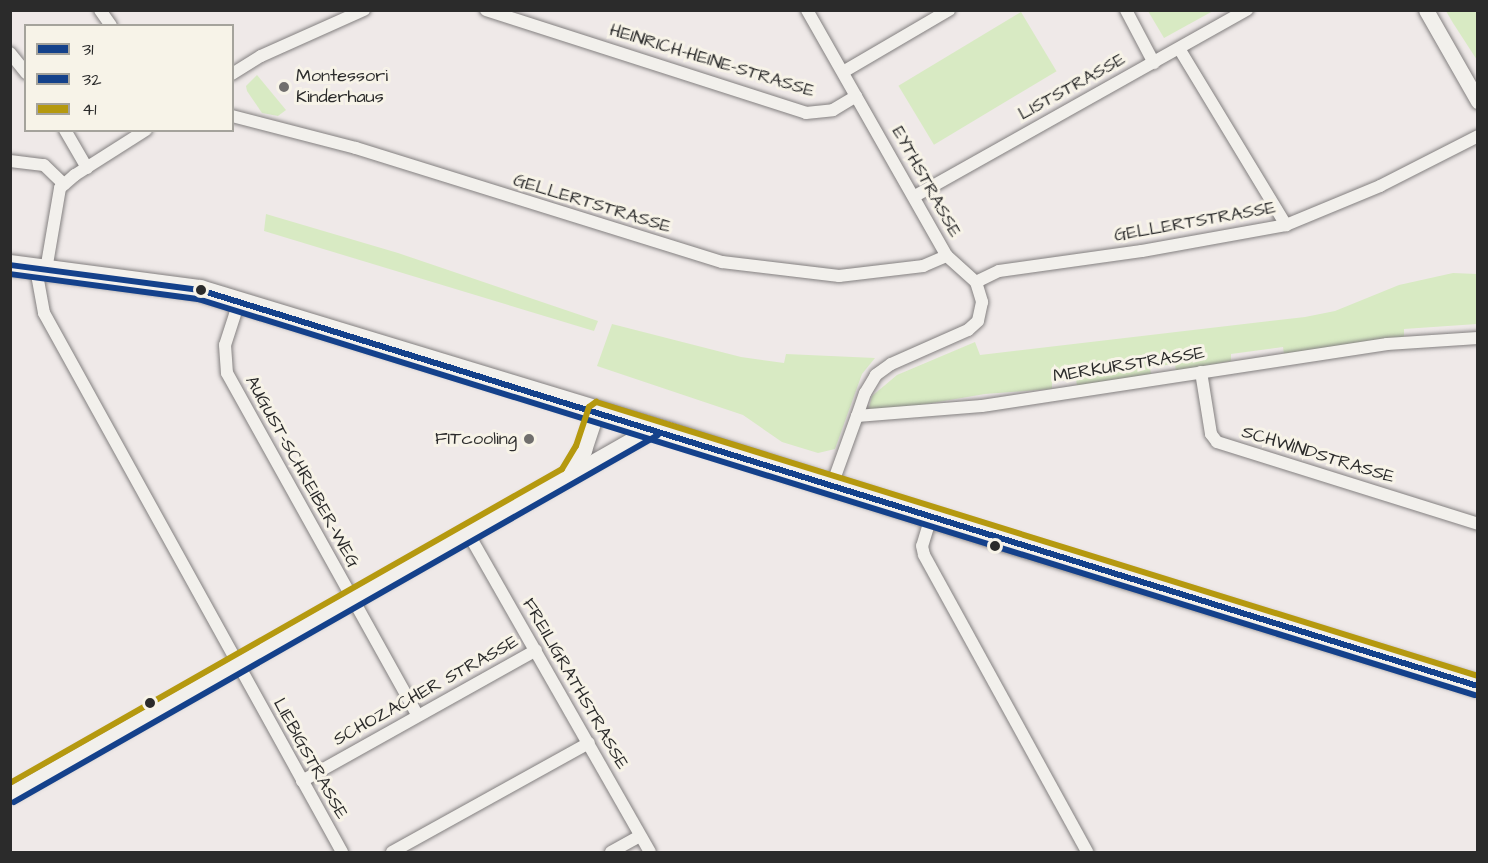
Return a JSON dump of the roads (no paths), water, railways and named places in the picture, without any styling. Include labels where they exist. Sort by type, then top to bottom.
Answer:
[{"type":"main road","points":[[10,265],[144,280],[239,302],[654,428],[931,517],[1478,686]]},
{"type":"street","points":[[100,10],[110,24]]},
{"type":"street","points":[[234,73],[261,56],[364,10]]},
{"type":"street","name":"HEINRICH-HEINE-STRASSE","points":[[486,10],[806,113],[832,110],[856,96]]},
{"type":"street","name":"EYTHSTRASSE","points":[[807,10],[915,196],[946,256],[976,282]]},
{"type":"street","points":[[843,72],[949,10]]},
{"type":"street","points":[[1126,10],[1154,63]]},
{"type":"street","name":"LISTSTRASSE","points":[[915,196],[1180,50],[1247,10]]},
{"type":"street","points":[[1426,10],[1478,101]]},
{"type":"street","points":[[1180,50],[1286,225]]},
{"type":"street","points":[[10,53],[24,70]]},
{"type":"street","name":"GELLERTSTRASSE","points":[[234,117],[357,148],[722,262],[839,276],[923,266],[946,256]]},
{"type":"street","points":[[66,132],[87,168]]},
{"type":"street","points":[[41,269],[57,196],[64,184],[143,132]]},
{"type":"street","name":"GELLERTSTRASSE","points":[[976,282],[999,271],[1142,251],[1286,225],[1380,186],[1478,136]]},
{"type":"street","points":[[10,160],[39,163],[64,184]]},
{"type":"street","name":"LIEBIGSTRASSE","points":[[41,269],[35,282],[44,313],[342,852]]},
{"type":"street","points":[[832,485],[865,393],[883,369],[974,326],[982,302],[976,282]]},
{"type":"street","name":"AUGUST-SCHREIBER-WEG","points":[[239,302],[225,345],[227,373],[417,716]]},
{"type":"street","name":"MERKURSTRASSE","points":[[857,416],[982,406],[1388,344],[1478,338]]},
{"type":"street","name":"SCHWINDSTRASSE","points":[[1201,372],[1211,434],[1217,442],[1478,524]]},
{"type":"street","points":[[567,476],[584,450],[597,411]]},
{"type":"street","points":[[10,794],[654,428]]},
{"type":"street","points":[[931,517],[922,546],[924,555],[1087,852]]},
{"type":"street","name":"FREILIGRATHSTRASSE","points":[[468,532],[650,852]]},
{"type":"street","name":"SCHOZACHER STRASSE","points":[[302,781],[536,651]]},
{"type":"street","points":[[392,852],[589,743]]},
{"type":"street","points":[[611,852],[640,836]]},
{"type":"place","name":"Montessori Kinderhaus","points":[[284,87]]},
{"type":"place","name":"FITcooling","points":[[529,439]]}]
